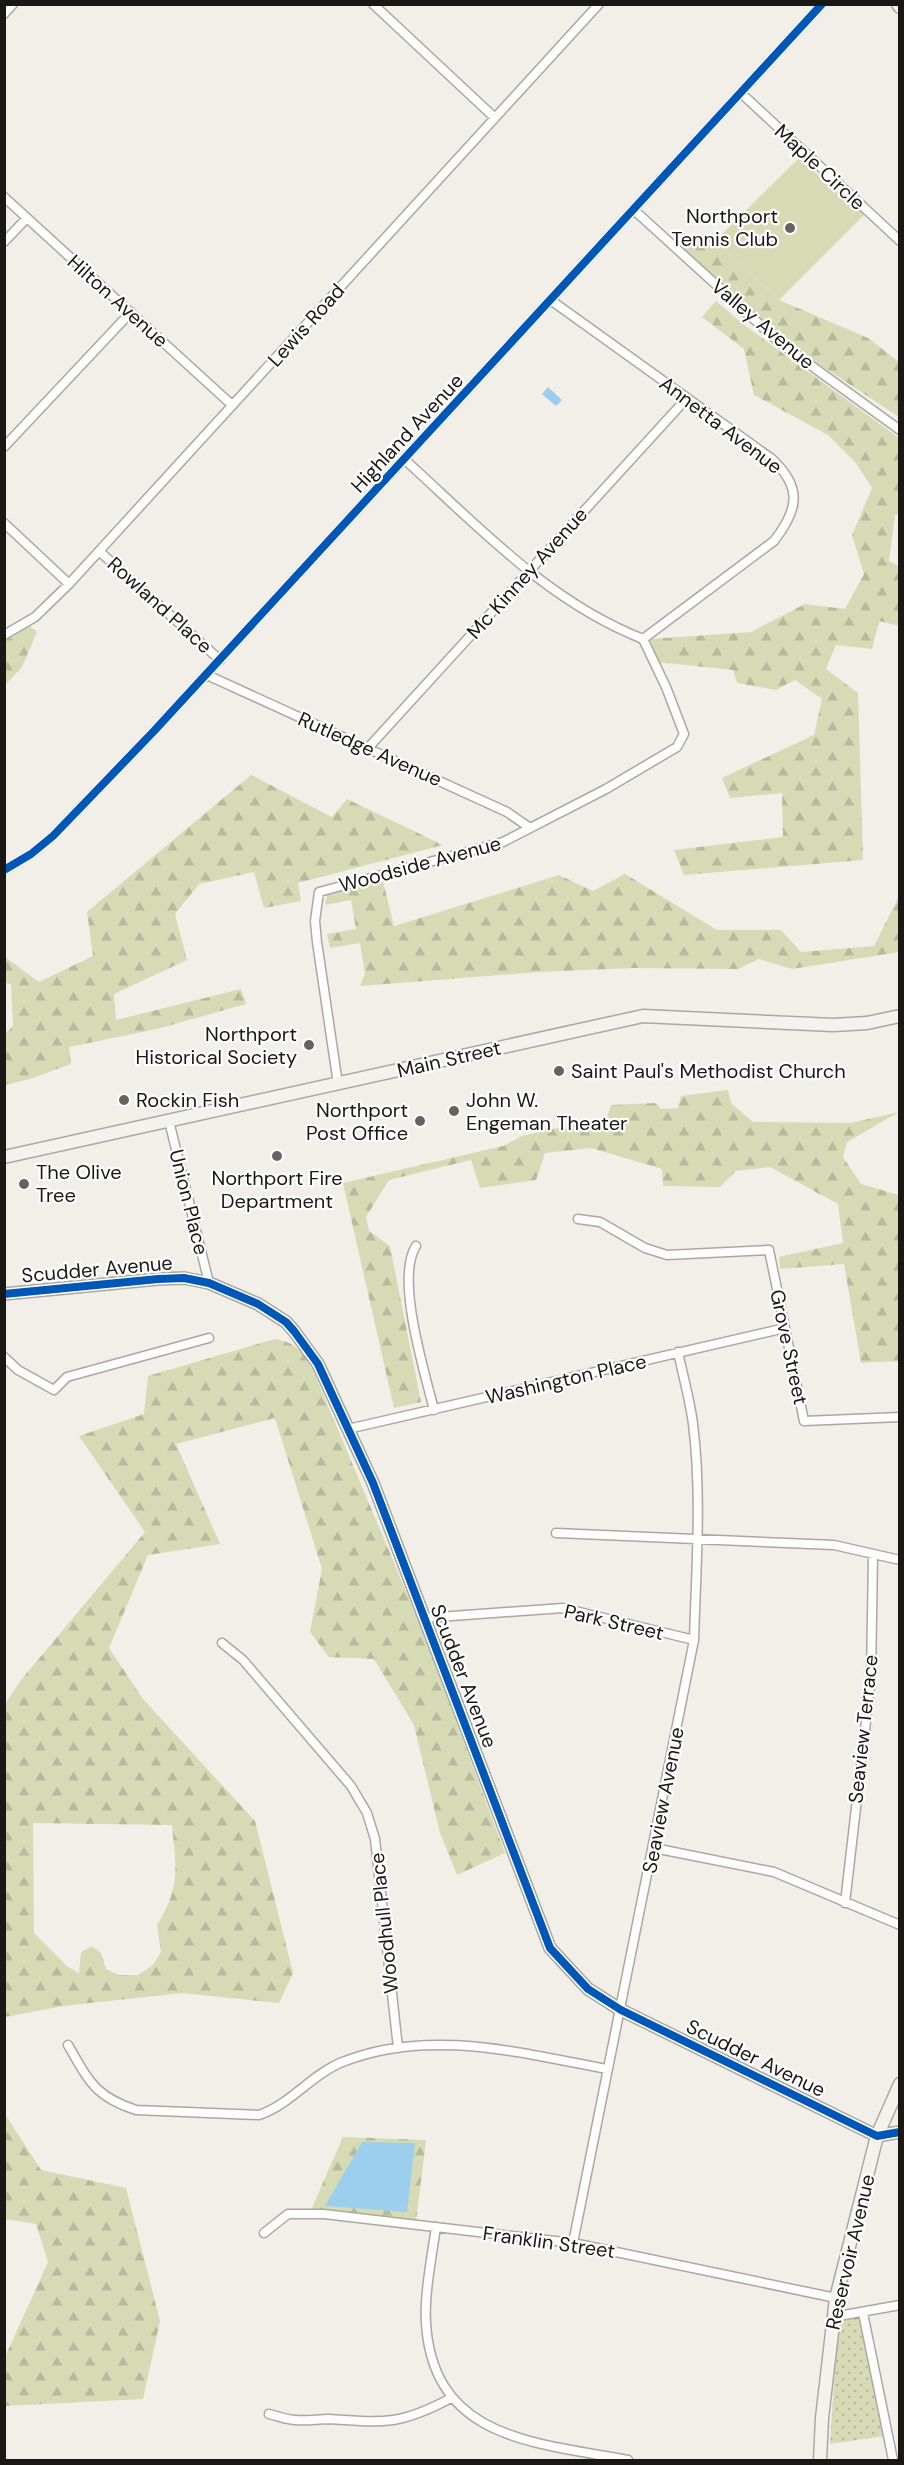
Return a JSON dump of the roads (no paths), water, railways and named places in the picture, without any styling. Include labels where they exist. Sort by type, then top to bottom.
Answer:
[{"type":"main road","name":"Main Street","points":[[4,1157],[643,1016],[833,1025],[867,1023],[900,1016]]},
{"type":"main road","name":"Reservoir Avenue","points":[[819,2460],[836,2298],[877,2136],[900,2084]]},
{"type":"street","points":[[4,14],[13,4]]},
{"type":"street","points":[[373,4],[495,118]]},
{"type":"street","name":"Lewis Road","points":[[4,634],[35,617],[69,584],[599,4]]},
{"type":"street","name":"Highland Avenue","points":[[4,870],[31,854],[53,836],[207,675],[822,4]]},
{"type":"street","name":"Maple Circle","points":[[741,93],[900,241]]},
{"type":"street","name":"Hilton Avenue","points":[[4,197],[232,405]]},
{"type":"street","name":"Valley Avenue","points":[[634,210],[780,343],[900,430]]},
{"type":"street","points":[[4,242],[27,218]]},
{"type":"street","name":"Annetta Avenue","points":[[552,301],[772,459],[784,470],[792,484],[795,503],[787,524],[774,541],[644,639]]},
{"type":"street","points":[[4,447],[131,312]]},
{"type":"street","name":"Mc Kinney Avenue","points":[[368,748],[687,398]]},
{"type":"street","points":[[404,459],[527,572],[612,627],[644,639]]},
{"type":"street","points":[[4,523],[69,584]]},
{"type":"street","name":"Rowland Place","points":[[99,551],[220,660]]},
{"type":"street","name":"Woodside Avenue","points":[[338,1084],[317,942],[315,921],[319,892],[503,842],[606,789],[677,747],[684,734],[644,639]]},
{"type":"street","name":"Rutledge Avenue","points":[[207,675],[507,812],[530,828]]},
{"type":"street","name":"Union Place","points":[[169,1121],[208,1283]]},
{"type":"street","name":"Grove Street","points":[[578,1219],[600,1222],[645,1248],[667,1255],[769,1250],[804,1421],[900,1417]]},
{"type":"street","points":[[416,1246],[409,1263],[411,1314],[434,1410]]},
{"type":"street","name":"Scudder Avenue","points":[[4,1294],[184,1278],[208,1283],[258,1304],[286,1322],[318,1364],[373,1483],[550,1948],[588,1989],[621,2010],[877,2136]]},
{"type":"street","name":"Washington Place","points":[[348,1429],[785,1328]]},
{"type":"street","points":[[4,1357],[18,1370],[54,1390],[67,1377],[208,1338]]},
{"type":"street","name":"Seaview Avenue","points":[[573,2243],[694,1640],[696,1538],[693,1426],[678,1352]]},
{"type":"street","points":[[556,1533],[834,1545],[900,1560]]},
{"type":"street","name":"Seaview Terrace","points":[[845,1903],[871,1678],[873,1554]]},
{"type":"street","name":"Park Street","points":[[425,1618],[563,1608],[694,1640]]},
{"type":"street","name":"Woodhull Place","points":[[222,1643],[243,1660],[351,1786],[367,1813],[375,1839],[398,2048]]},
{"type":"street","points":[[654,1848],[774,1872],[900,1925]]},
{"type":"street","points":[[68,2045],[99,2092],[118,2104],[136,2110],[259,2115],[274,2110],[337,2065],[364,2054],[435,2044],[481,2047],[607,2069]]},
{"type":"street","points":[[877,2136],[900,2132]]},
{"type":"street","name":"Franklin Street","points":[[264,2233],[288,2214],[324,2214],[573,2243],[836,2298]]},
{"type":"street","points":[[435,2227],[425,2320],[434,2364],[451,2398],[470,2415],[491,2428],[512,2436],[628,2460]]},
{"type":"street","points":[[833,2317],[900,2305]]},
{"type":"street","points":[[862,2313],[893,2460]]},
{"type":"street","points":[[269,2414],[297,2420],[390,2421],[423,2412],[451,2398]]},
{"type":"water","points":[[548,387],[562,400],[556,406],[542,394]]},
{"type":"water","points":[[362,2142],[415,2143],[407,2212],[325,2206]]},
{"type":"place","name":"Northport Tennis Club","points":[[790,228]]},
{"type":"place","name":"Northport Historical Society","points":[[309,1045]]},
{"type":"place","name":"Saint Paul's Methodist Church","points":[[559,1071]]},
{"type":"place","name":"Rockin Fish","points":[[124,1100]]},
{"type":"place","name":"John W. Engeman Theater","points":[[454,1111]]},
{"type":"place","name":"Northport Post Office","points":[[420,1121]]},
{"type":"place","name":"Northport Fire Department","points":[[277,1156]]},
{"type":"place","name":"The Olive Tree","points":[[24,1184]]}]
